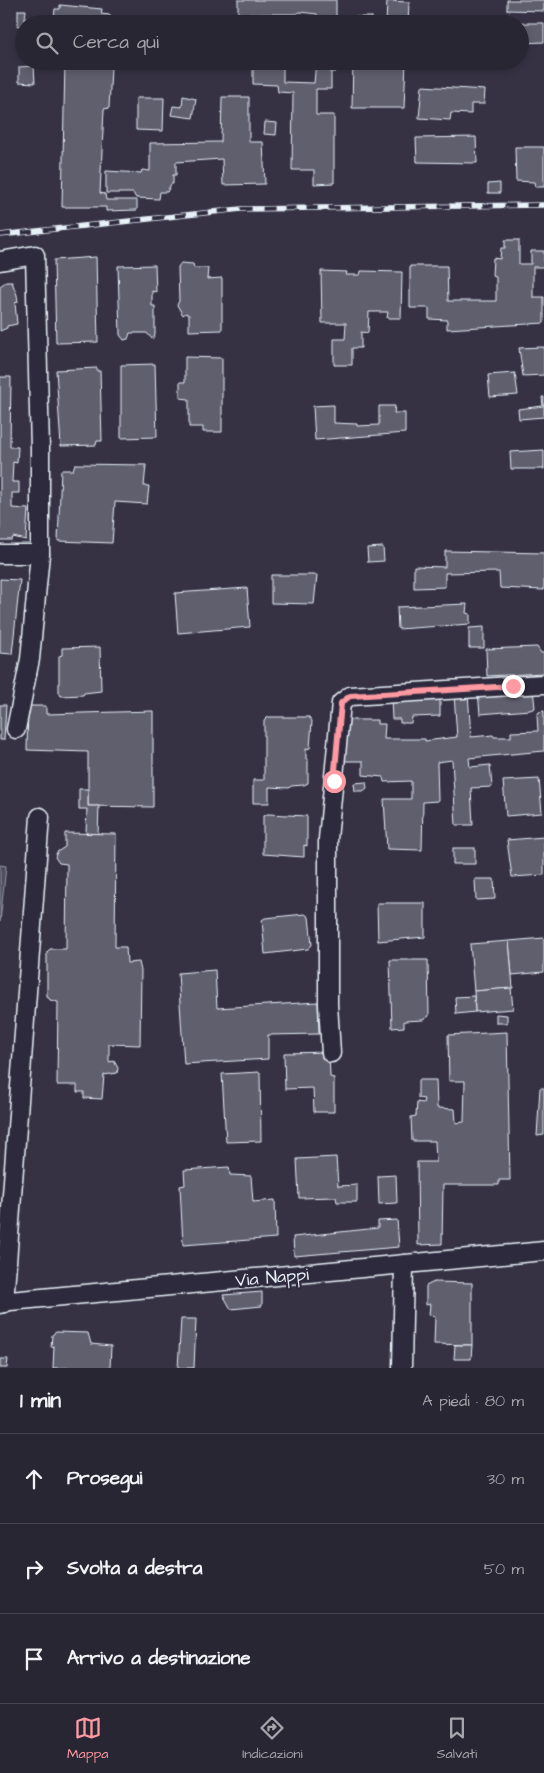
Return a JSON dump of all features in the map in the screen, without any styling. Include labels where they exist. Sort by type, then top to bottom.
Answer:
[{"type":"street","points":[[0,261],[35,255],[40,449],[40,554],[30,659],[16,729]]},
{"type":"street","points":[[0,554],[40,554]]},
{"type":"street","points":[[331,1053],[328,1004],[328,839],[341,703],[350,696],[544,684]]},
{"type":"street","points":[[2,1303],[40,817]]},
{"type":"street","name":"Via Nappi","points":[[2,1303],[544,1251]]},
{"type":"street","points":[[402,1368],[404,1264]]},
{"type":"shaded area","points":[[0,865],[6,866],[0,922]]},
{"type":"building","points":[[238,0],[336,0],[336,15],[317,15],[300,12],[295,14],[238,14]]},
{"type":"building","points":[[507,0],[544,0],[544,11],[507,10]]},
{"type":"building","points":[[387,1],[409,2],[408,15],[386,15]]},
{"type":"building","points":[[60,5],[102,9],[101,14],[110,15],[54,15],[55,9],[60,9]]},
{"type":"building","points":[[18,10],[26,10],[25,15],[18,15]]},
{"type":"building","points":[[529,23],[544,23],[544,42],[529,43]]},
{"type":"building","points":[[19,70],[34,70],[35,83],[19,82]]},
{"type":"building","points":[[65,70],[111,70],[109,108],[104,109],[100,193],[105,194],[106,200],[137,200],[137,210],[106,211],[106,207],[62,207]]},
{"type":"building","points":[[253,70],[283,70],[283,82],[314,83],[315,70],[335,70],[335,72],[331,72],[331,89],[316,89],[316,115],[334,115],[334,183],[314,184],[314,170],[292,170],[293,93],[278,92],[277,85],[253,84]]},
{"type":"building","points":[[353,70],[406,70],[404,108],[352,108]]},
{"type":"building","points":[[422,86],[485,90],[484,104],[471,104],[471,114],[451,113],[450,120],[419,118]]},
{"type":"building","points":[[183,96],[196,99],[193,118],[171,115],[173,106],[182,107]]},
{"type":"building","points":[[222,97],[249,97],[249,142],[263,142],[265,184],[223,185],[222,159],[176,162],[176,175],[173,175],[173,184],[171,184],[167,192],[160,192],[159,199],[136,198],[133,193],[106,193],[106,171],[141,173],[142,170],[150,171],[150,143],[221,142]]},
{"type":"building","points":[[136,98],[164,98],[163,131],[136,130]]},
{"type":"building","points":[[265,122],[277,123],[276,135],[264,134]]},
{"type":"building","points":[[476,137],[477,163],[417,162],[416,138]]},
{"type":"building","points":[[515,147],[544,147],[544,187],[535,187],[534,182],[516,181]]},
{"type":"building","points":[[500,183],[500,193],[488,193],[488,184]]},
{"type":"building","points":[[505,240],[519,240],[519,264],[531,264],[531,251],[544,251],[544,267],[533,267],[533,297],[544,297],[544,323],[447,329],[447,320],[429,319],[429,308],[410,308],[410,266],[447,266],[448,301],[496,301],[496,277],[492,276],[493,258],[500,259],[501,248],[505,248]]},
{"type":"building","points":[[96,257],[98,342],[56,343],[54,260]]},
{"type":"building","points":[[181,263],[193,264],[194,268],[208,268],[207,279],[222,278],[222,330],[189,331],[189,315],[186,313],[183,315],[177,305],[179,301],[178,267]]},
{"type":"building","points":[[155,265],[156,292],[152,291],[152,306],[155,306],[155,335],[152,339],[147,333],[130,333],[128,339],[124,340],[120,335],[118,266]]},
{"type":"building","points":[[321,271],[347,272],[346,275],[360,275],[361,271],[402,272],[401,318],[387,318],[388,312],[369,312],[368,333],[361,332],[361,348],[352,348],[352,365],[334,365],[334,339],[345,339],[346,323],[322,323]]},
{"type":"building","points":[[6,282],[12,282],[17,295],[18,302],[15,303],[17,324],[7,326],[7,328],[0,331],[0,286]]},
{"type":"building","points":[[544,347],[544,375],[523,376],[519,348]]},
{"type":"building","points":[[185,357],[222,358],[222,432],[203,432],[203,427],[189,427],[189,399],[180,398],[180,382],[185,382]]},
{"type":"building","points":[[155,364],[157,437],[121,438],[121,365]]},
{"type":"building","points":[[97,368],[97,371],[100,371],[102,441],[97,441],[96,445],[61,446],[56,370]]},
{"type":"building","points":[[515,373],[518,395],[490,397],[488,375]]},
{"type":"building","points":[[0,377],[11,377],[10,447],[18,447],[17,463],[13,462],[12,482],[19,482],[19,493],[12,493],[12,508],[28,509],[26,540],[13,537],[12,540],[0,540]]},
{"type":"building","points":[[542,397],[544,397],[544,417],[519,419],[518,409],[543,406]]},
{"type":"building","points":[[334,405],[334,423],[357,424],[357,426],[379,425],[379,406],[395,406],[394,413],[405,413],[405,433],[315,440],[313,406]]},
{"type":"building","points":[[544,450],[544,469],[511,469],[510,452]]},
{"type":"building","points":[[75,464],[146,465],[144,486],[149,486],[147,504],[115,502],[112,543],[58,541],[61,470],[73,470]]},
{"type":"building","points":[[383,547],[384,561],[368,562],[367,548]]},
{"type":"building","points":[[445,551],[544,553],[544,590],[500,588],[499,572],[445,573],[445,587],[414,588],[414,566],[445,567]]},
{"type":"building","points":[[271,575],[317,575],[314,604],[271,603]]},
{"type":"building","points":[[0,579],[20,580],[12,654],[0,653]]},
{"type":"building","points":[[247,588],[250,627],[178,633],[175,593]]},
{"type":"building","points":[[467,604],[466,613],[470,614],[470,624],[398,629],[397,607]]},
{"type":"building","points":[[484,627],[484,648],[469,648],[469,628]]},
{"type":"building","points":[[100,647],[101,691],[84,693],[83,695],[61,696],[59,692],[59,656],[62,655],[62,648]]},
{"type":"building","points":[[537,647],[541,653],[544,653],[544,673],[487,676],[486,649]]},
{"type":"building","points":[[533,689],[535,708],[480,714],[478,692]]},
{"type":"building","points":[[468,693],[471,737],[493,735],[494,737],[511,737],[511,732],[538,731],[537,715],[539,712],[544,711],[544,751],[469,758],[470,767],[490,765],[492,787],[471,788],[473,825],[456,825],[452,760],[437,762],[438,801],[423,802],[422,850],[387,849],[384,799],[411,799],[411,781],[384,782],[383,777],[363,775],[363,761],[345,761],[341,757],[347,720],[377,720],[377,724],[385,724],[384,739],[425,739],[425,741],[457,737],[454,694]]},
{"type":"building","points":[[440,697],[440,716],[412,717],[411,723],[400,723],[400,719],[392,719],[391,698]]},
{"type":"building","points":[[0,705],[6,705],[4,740],[0,740]]},
{"type":"building","points":[[28,706],[46,706],[46,714],[153,711],[153,807],[88,806],[88,752],[27,750]]},
{"type":"building","points":[[268,717],[309,717],[312,721],[310,748],[306,749],[308,783],[289,788],[269,787],[269,803],[253,803],[253,780],[264,780],[264,721]]},
{"type":"building","points":[[539,779],[542,813],[506,816],[503,781]]},
{"type":"building","points":[[366,782],[367,788],[363,791],[355,791],[354,783]]},
{"type":"building","points":[[79,789],[88,789],[88,806],[99,806],[98,834],[86,833],[87,809],[79,809]]},
{"type":"building","points":[[268,814],[307,816],[307,846],[304,845],[304,857],[263,854],[263,816]]},
{"type":"building","points":[[65,833],[116,834],[115,947],[126,947],[127,963],[139,962],[141,971],[140,1045],[109,1044],[109,1062],[114,1061],[118,1068],[117,1073],[104,1075],[102,1099],[84,1098],[84,1092],[77,1092],[77,1085],[57,1085],[58,1002],[50,1000],[47,996],[47,952],[50,949],[66,949],[67,864],[59,863],[55,857],[57,852],[65,847]]},
{"type":"building","points":[[544,837],[544,875],[512,877],[507,840]]},
{"type":"building","points":[[453,848],[475,848],[475,864],[453,864]]},
{"type":"building","points":[[475,879],[494,879],[495,899],[476,900]]},
{"type":"building","points":[[377,903],[425,903],[425,937],[378,941]]},
{"type":"building","points":[[305,914],[309,917],[312,945],[308,949],[265,954],[262,920],[265,918]]},
{"type":"building","points":[[544,938],[544,972],[512,975],[509,941]]},
{"type":"building","points":[[509,941],[513,988],[474,991],[470,944]]},
{"type":"building","points":[[390,960],[428,960],[429,1016],[423,1020],[404,1021],[404,1027],[392,1028]]},
{"type":"building","points":[[215,970],[217,1008],[318,1002],[319,1034],[268,1035],[268,1059],[184,1064],[178,973]]},
{"type":"building","points":[[511,988],[513,1009],[475,1012],[474,991]]},
{"type":"building","points":[[474,996],[475,1012],[456,1014],[455,997]]},
{"type":"building","points":[[496,1014],[507,1015],[507,1023],[496,1023]]},
{"type":"building","points":[[507,1032],[510,1180],[499,1180],[499,1185],[443,1185],[442,1244],[418,1245],[417,1162],[436,1162],[435,1141],[412,1141],[411,1117],[416,1116],[417,1102],[423,1103],[424,1099],[418,1098],[418,1080],[436,1080],[437,1108],[455,1109],[456,1123],[464,1122],[465,1081],[449,1081],[448,1035]]},
{"type":"building","points":[[329,1052],[330,1077],[334,1078],[334,1112],[314,1112],[313,1088],[285,1089],[284,1053]]},
{"type":"building","points":[[260,1072],[261,1141],[226,1142],[222,1074]]},
{"type":"building","points":[[540,1088],[544,1088],[544,1135],[537,1136]]},
{"type":"building","points":[[336,1157],[338,1186],[357,1185],[357,1202],[337,1202],[336,1197],[299,1198],[297,1159]]},
{"type":"building","points":[[229,1167],[230,1175],[251,1176],[253,1202],[275,1200],[276,1238],[183,1245],[180,1186],[185,1185],[184,1170]]},
{"type":"building","points":[[396,1175],[397,1203],[379,1204],[378,1176]]},
{"type":"building","points":[[397,1220],[399,1247],[294,1256],[293,1237],[378,1228],[378,1221]]},
{"type":"building","points":[[434,1282],[472,1283],[472,1345],[434,1344],[435,1316],[429,1315],[430,1304],[426,1305],[426,1286]]},
{"type":"building","points":[[262,1292],[262,1306],[231,1309],[223,1295]]},
{"type":"building","points":[[181,1319],[196,1319],[194,1368],[178,1368]]},
{"type":"building","points":[[56,1332],[88,1333],[91,1344],[111,1346],[110,1368],[53,1368],[54,1346],[51,1347],[52,1335]]},
{"type":"building","points":[[455,1345],[472,1345],[471,1359],[454,1359]]},
{"type":"building","points":[[0,1359],[8,1359],[7,1368],[0,1368]]},
{"type":"railway","points":[[0,235],[241,209],[544,205]]},
{"type":"route","points":[[334,781],[341,703],[346,698],[350,696],[513,686]]}]
